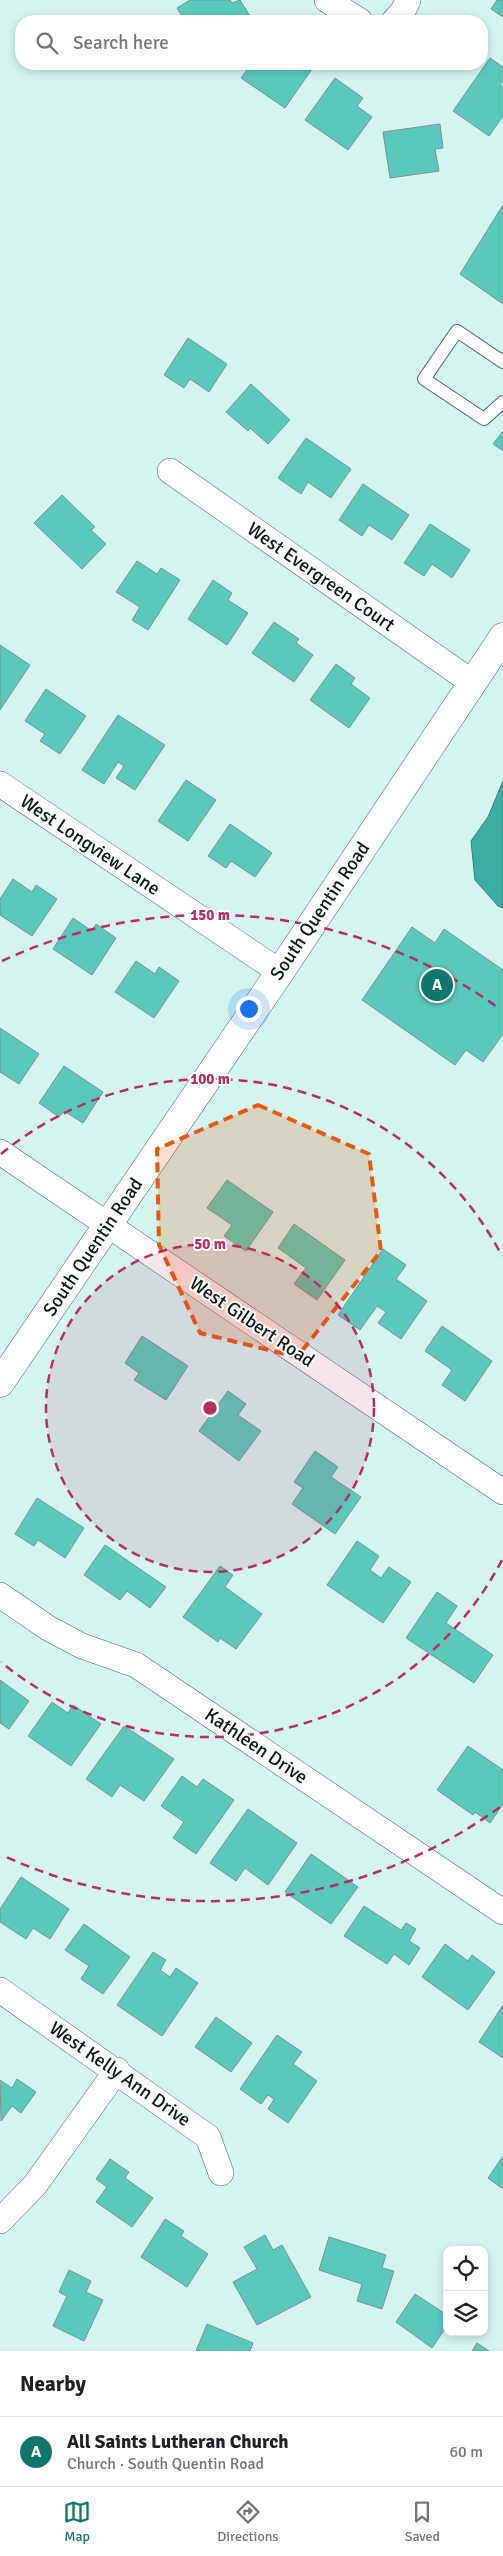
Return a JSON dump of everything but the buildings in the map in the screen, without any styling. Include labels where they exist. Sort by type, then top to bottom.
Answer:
[{"type":"main road","name":"South Quentin Road","points":[[0,1383],[280,972],[503,637]]},
{"type":"street","points":[[327,0],[351,15]]},
{"type":"street","points":[[399,15],[408,0]]},
{"type":"street","name":"West Evergreen Court","points":[[170,471],[473,683]]},
{"type":"street","name":"West Longview Lane","points":[[0,784],[280,972]]},
{"type":"street","name":"West Gilbert Road","points":[[0,1152],[503,1492]]},
{"type":"street","name":"Kathleen Drive","points":[[0,1595],[48,1628],[82,1646],[136,1665],[503,1912]]},
{"type":"street","name":"West Kelly Ann Drive","points":[[0,1990],[117,2070],[208,2137],[221,2173]]},
{"type":"street","points":[[0,2222],[35,2185],[117,2070]]},
{"type":"lane","points":[[503,362],[457,331],[424,379],[484,419],[503,402]]},
{"type":"highlighted area","points":[[258,1105],[369,1154],[381,1251],[297,1357],[200,1333],[159,1245],[157,1149]]},
{"type":"water","points":[[503,781],[503,908],[498,906],[475,880],[471,841],[488,817]]},
{"type":"place","name":"All Saints Lutheran Church","points":[[437,985]]}]
